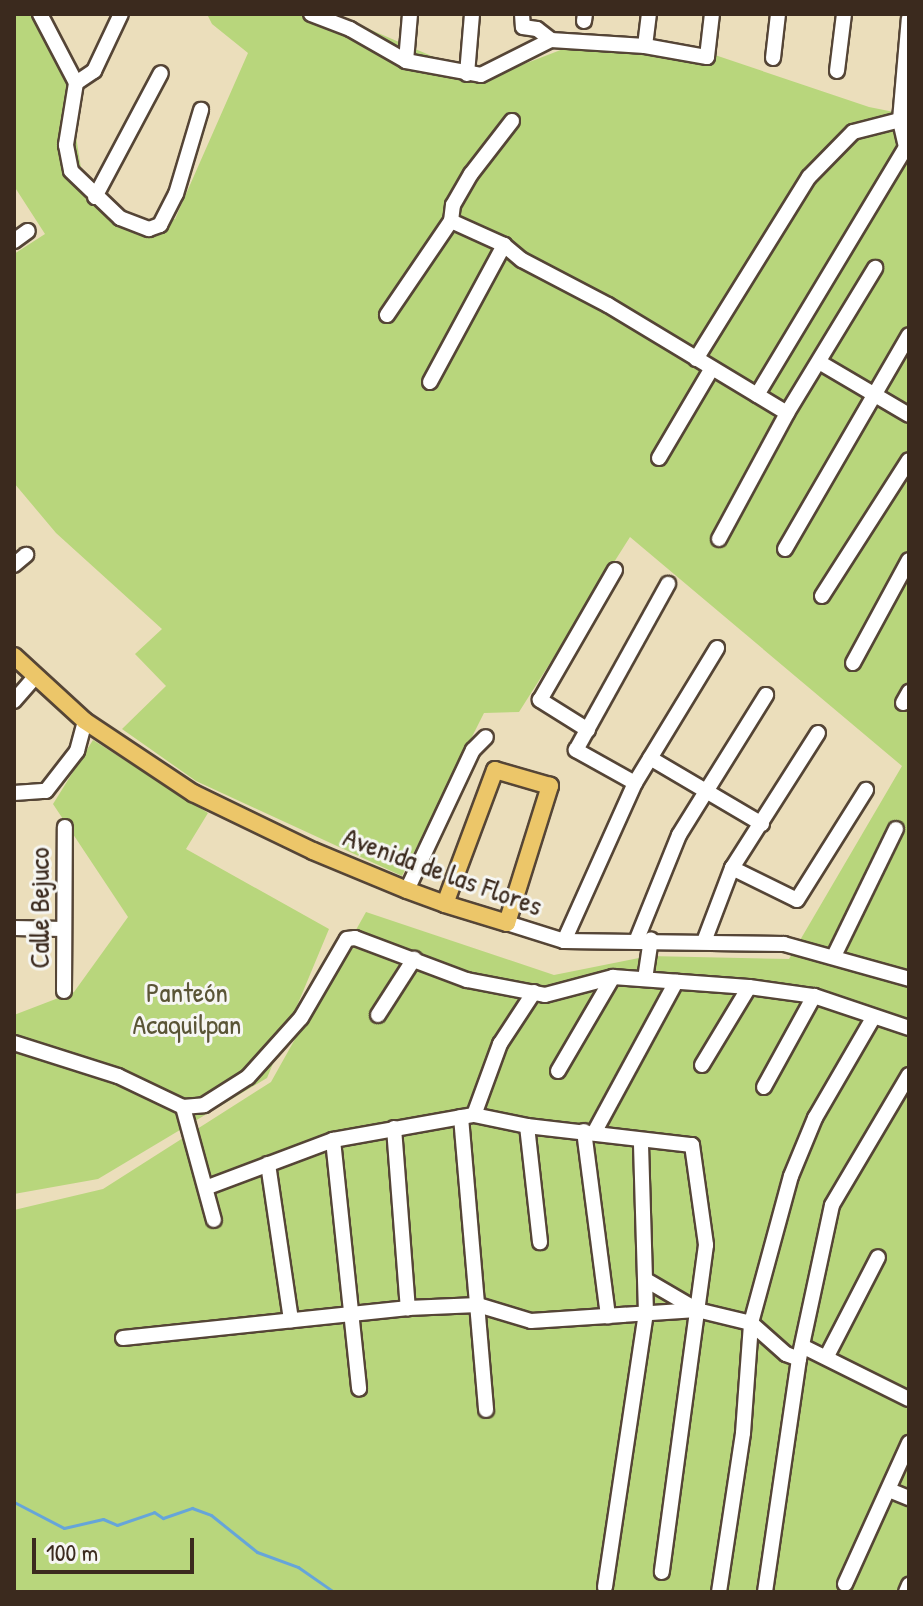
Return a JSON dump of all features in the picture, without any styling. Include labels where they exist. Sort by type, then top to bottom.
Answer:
[{"type":"main road","name":"Avenida de las Flores","points":[[14,656],[85,721],[193,793],[313,851],[407,890],[507,923]]},
{"type":"main road","points":[[445,904],[495,770],[550,786],[507,923]]},
{"type":"street","points":[[76,83],[94,71],[121,14]]},
{"type":"street","points":[[311,14],[351,21],[406,61],[481,75],[551,40],[645,46],[707,57],[712,14]]},
{"type":"street","points":[[406,61],[410,14]]},
{"type":"street","points":[[467,74],[472,14]]},
{"type":"street","points":[[645,46],[649,14]]},
{"type":"street","points":[[773,58],[778,14]]},
{"type":"street","points":[[837,71],[844,14]]},
{"type":"street","points":[[46,17],[76,83],[68,122],[71,171],[120,218],[149,229],[160,225],[176,194],[201,110]]},
{"type":"street","points":[[521,18],[523,27],[537,29],[551,40]]},
{"type":"street","points":[[757,395],[906,147],[900,113],[909,18]]},
{"type":"street","points":[[95,197],[161,73]]},
{"type":"street","points":[[696,359],[809,177],[853,132],[900,113]]},
{"type":"street","points":[[387,315],[451,221],[453,205],[471,174],[512,121]]},
{"type":"street","points":[[451,221],[504,245],[522,260],[787,413]]},
{"type":"street","points":[[14,241],[28,231]]},
{"type":"street","points":[[430,382],[504,245]]},
{"type":"street","points":[[719,539],[787,413],[875,268]]},
{"type":"street","points":[[785,549],[872,393],[909,335]]},
{"type":"street","points":[[819,362],[909,415]]},
{"type":"street","points":[[659,458],[712,368]]},
{"type":"street","points":[[822,596],[909,460]]},
{"type":"street","points":[[14,565],[26,555]]},
{"type":"street","points":[[853,663],[909,560]]},
{"type":"street","points":[[588,730],[540,700],[615,570]]},
{"type":"street","points":[[635,783],[576,750],[668,584]]},
{"type":"street","points":[[564,941],[635,783],[717,648]]},
{"type":"street","points":[[14,701],[36,676]]},
{"type":"street","points":[[645,979],[644,939],[657,882],[705,792],[766,695]]},
{"type":"street","points":[[14,793],[46,791],[77,751],[85,721]]},
{"type":"street","points":[[705,939],[732,868],[818,733]]},
{"type":"street","points":[[407,890],[473,750],[486,737]]},
{"type":"street","points":[[650,758],[762,824]]},
{"type":"street","points":[[732,868],[797,900],[866,790]]},
{"type":"street","name":"Calle Bejuco","points":[[64,991],[65,827]]},
{"type":"street","points":[[835,954],[896,829]]},
{"type":"street","name":"Avenida de las Flores","points":[[507,923],[564,941],[705,939],[784,944],[835,954],[909,979]]},
{"type":"street","points":[[14,928],[64,929]]},
{"type":"street","points":[[14,1043],[118,1076],[183,1107],[204,1105],[248,1077],[301,1018],[347,939],[414,959],[467,980],[534,992],[565,992],[613,977],[749,987],[814,996],[909,1028]]},
{"type":"street","points":[[378,1015],[414,959]]},
{"type":"street","points":[[558,1071],[613,977]]},
{"type":"street","points":[[608,1316],[589,1132],[676,982]]},
{"type":"street","points":[[702,1065],[749,987]]},
{"type":"street","points":[[486,1410],[467,1116],[500,1044],[534,992]]},
{"type":"street","points":[[764,1087],[814,996]]},
{"type":"street","points":[[719,1592],[743,1433],[751,1323],[791,1176],[815,1118],[873,1018]]},
{"type":"street","points":[[765,1592],[801,1353],[832,1205],[909,1075]]},
{"type":"street","points":[[183,1107],[208,1187],[214,1220]]},
{"type":"street","points":[[208,1187],[333,1140],[467,1116],[641,1141],[687,1142],[694,1150],[706,1245],[662,1572]]},
{"type":"street","points":[[527,1126],[540,1242]]},
{"type":"street","points":[[394,1128],[408,1308]]},
{"type":"street","points":[[333,1140],[354,1314],[359,1389]]},
{"type":"street","points":[[605,1587],[646,1313],[641,1141]]},
{"type":"street","points":[[268,1164],[291,1320]]},
{"type":"street","points":[[827,1356],[878,1257]]},
{"type":"street","points":[[646,1280],[697,1310]]},
{"type":"street","points":[[123,1338],[408,1308],[478,1305],[531,1321],[697,1310],[751,1323],[786,1354],[827,1356],[909,1399]]},
{"type":"street","points":[[845,1584],[909,1443]]},
{"type":"street","points":[[889,1490],[909,1498]]},
{"type":"street","points":[[906,1592],[909,1585]]},
{"type":"green space","points":[[14,14],[30,14],[64,61],[81,168],[121,223],[175,219],[248,53],[212,24],[207,14],[334,14],[485,79],[571,46],[709,53],[869,107],[909,115],[909,1592],[14,1592],[14,1210],[103,1189],[271,1082],[366,912],[554,975],[649,956],[789,959],[902,766],[630,537],[519,712],[484,713],[402,876],[196,781],[122,729],[166,686],[135,654],[162,629],[56,533],[14,483],[14,254],[45,234],[14,186]]},
{"type":"green space","name":"Panteón Acaquilpan","points":[[93,740],[208,813],[186,849],[329,929],[267,1078],[98,1179],[14,1194],[14,1015],[74,992],[128,917],[53,804]]},
{"type":"waterway","points":[[14,1502],[64,1528],[103,1519],[117,1525],[154,1512],[163,1518],[192,1508],[211,1515],[257,1552],[298,1567],[334,1592]]}]
